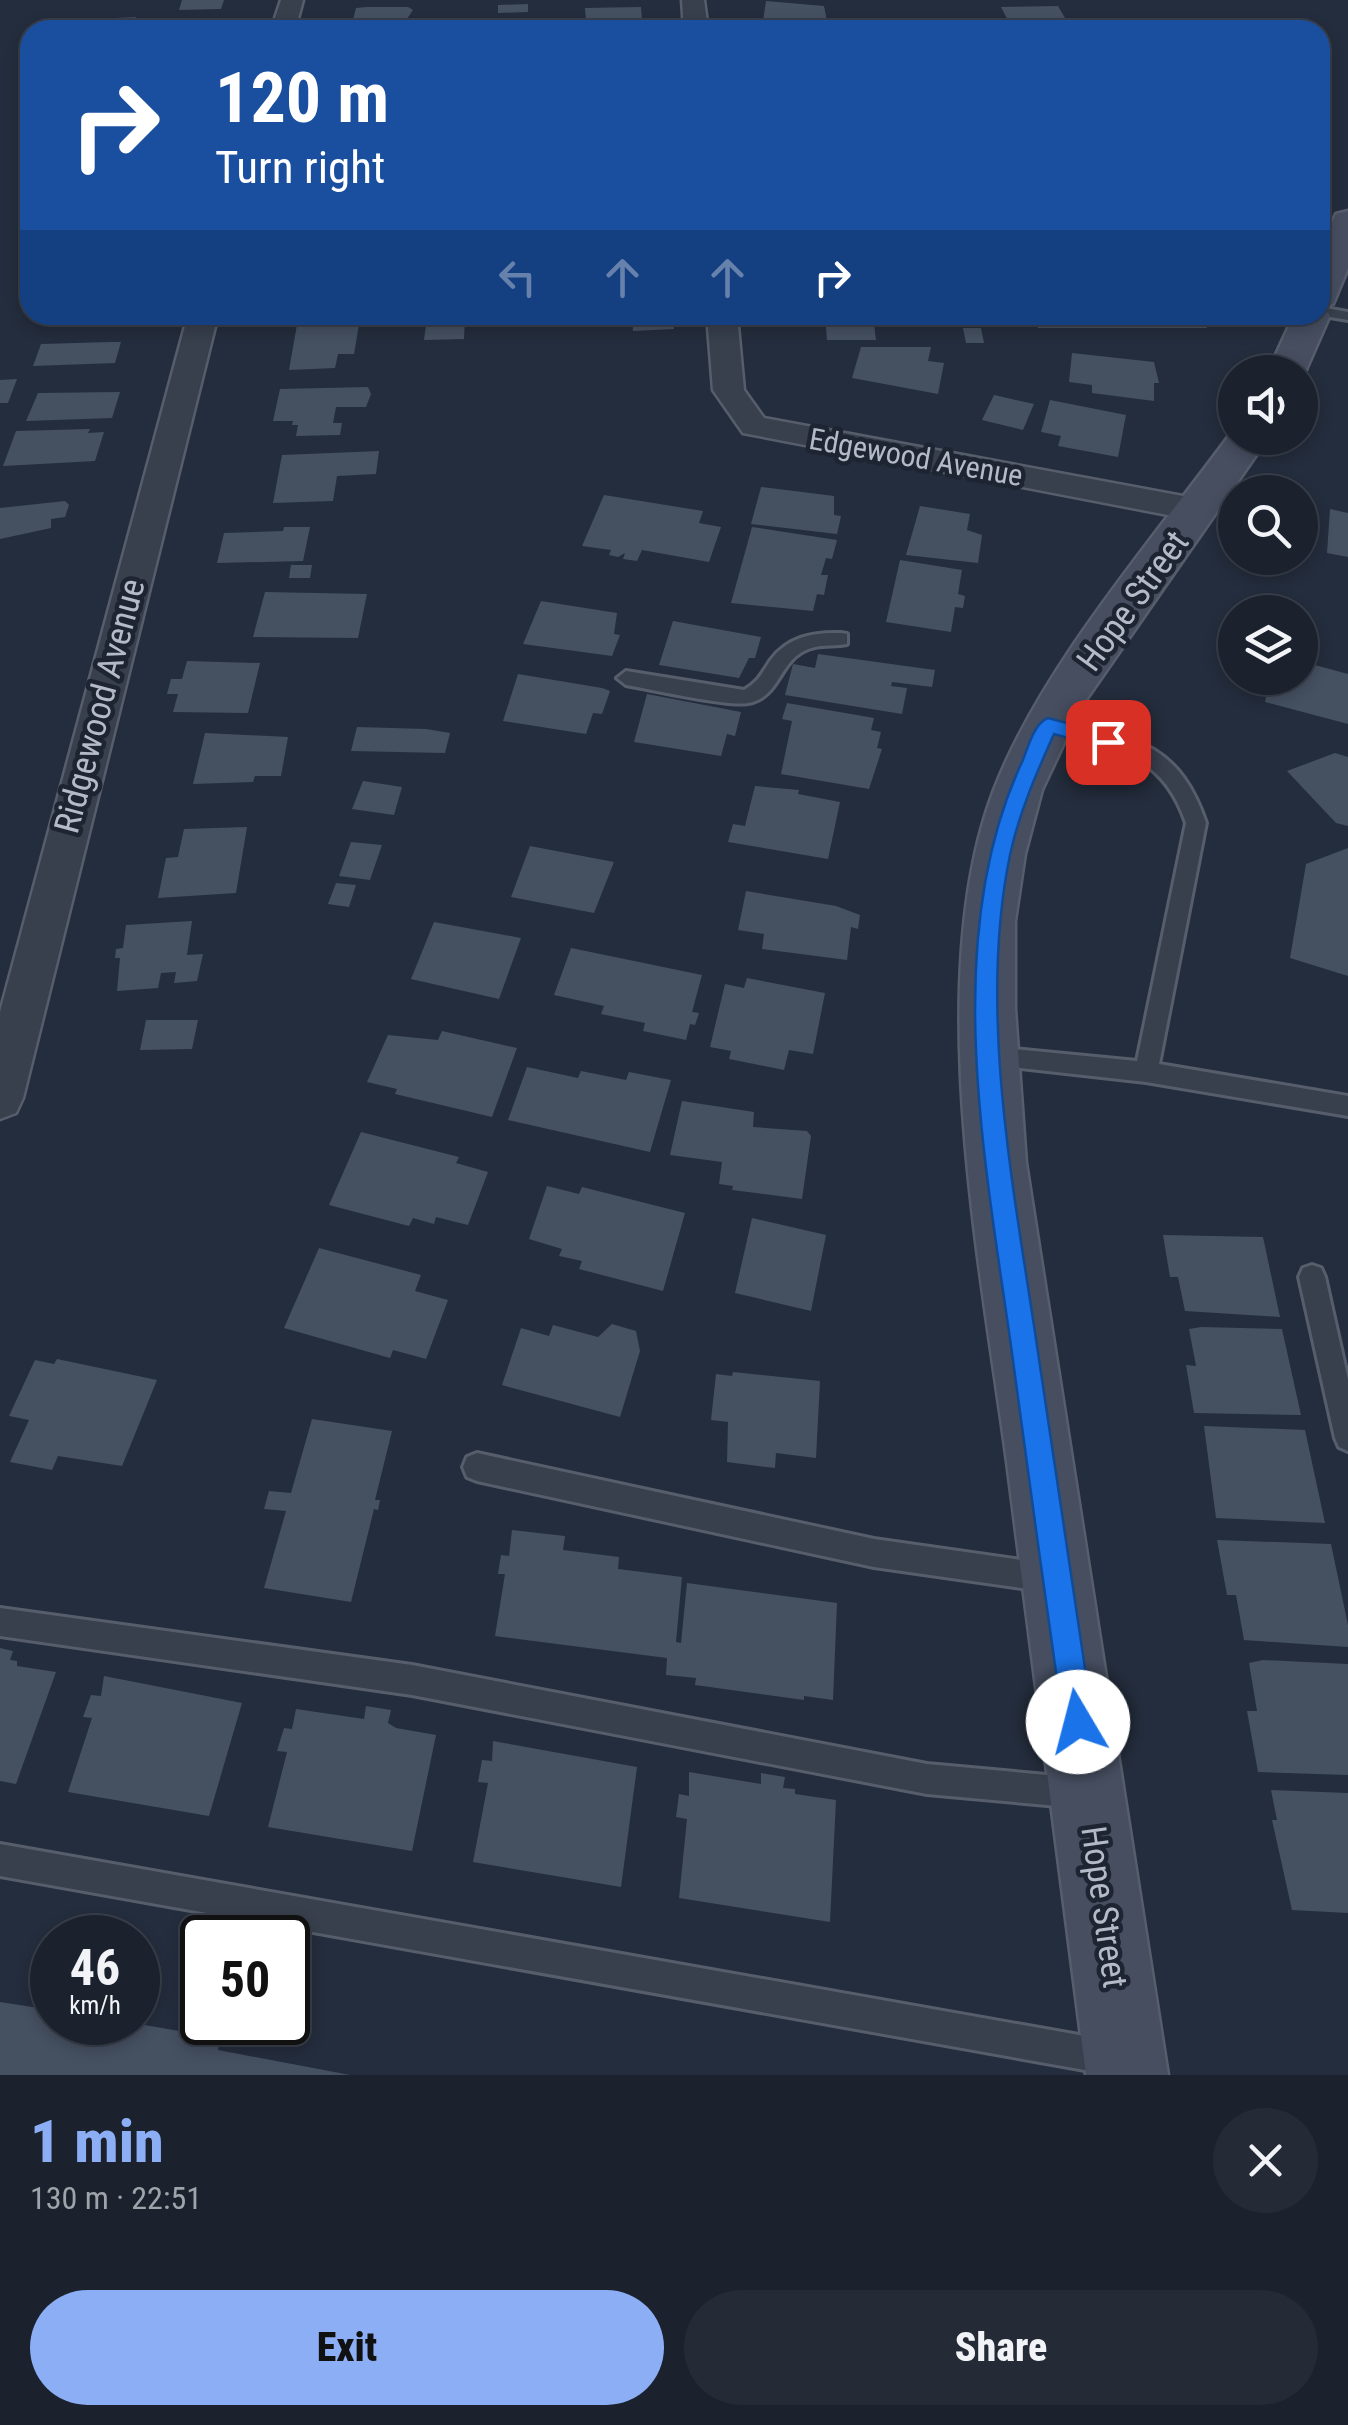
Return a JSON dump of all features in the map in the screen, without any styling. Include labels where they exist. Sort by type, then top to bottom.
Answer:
[{"type":"main road","points":[[1330,269],[1348,221]]},
{"type":"main road","points":[[1294,355],[1307,325]]},
{"type":"main road","name":"Hope Street","points":[[1142,2070],[1088,1794],[998,1162],[991,1057],[989,921],[1000,854],[1018,790],[1061,700],[1237,455]]},
{"type":"street","name":"Ridgewood Avenue","points":[[0,1098],[200,325]]},
{"type":"street","name":"Edgewood Avenue","points":[[723,325],[726,394],[733,407],[754,426],[1200,510]]},
{"type":"lane","points":[[626,678],[746,696],[766,686],[775,664],[792,647],[816,638],[841,638]]},
{"type":"lane","points":[[1048,726],[1156,756],[1188,789],[1196,823],[1146,1072]]},
{"type":"lane","points":[[991,1057],[1146,1072],[1348,1106]]},
{"type":"lane","points":[[1312,1277],[1348,1438]]},
{"type":"lane","points":[[477,1468],[874,1553],[1058,1579]]},
{"type":"lane","points":[[0,1622],[412,1680],[928,1779],[1088,1794]]},
{"type":"lane","points":[[0,1860],[1142,2070]]},
{"type":"building","points":[[182,0],[224,0],[221,9],[179,10]]},
{"type":"building","points":[[766,1],[824,6],[827,20],[763,20]]},
{"type":"building","points":[[528,4],[528,12],[498,13],[498,5]]},
{"type":"building","points":[[1058,6],[1066,20],[1008,20],[1001,7]]},
{"type":"building","points":[[641,7],[642,20],[586,20],[585,8]]},
{"type":"building","points":[[356,8],[413,10],[406,20],[353,20]]},
{"type":"building","points":[[136,17],[135,20],[93,19]]},
{"type":"building","points":[[297,325],[359,325],[354,354],[338,354],[335,368],[289,370]]},
{"type":"building","points":[[426,325],[465,325],[464,339],[424,340]]},
{"type":"building","points":[[633,325],[673,325],[674,329],[633,331]]},
{"type":"building","points":[[826,325],[874,325],[876,340],[827,340]]},
{"type":"building","points":[[1037,325],[1207,328],[1038,328]]},
{"type":"building","points":[[963,328],[981,328],[984,343],[966,343]]},
{"type":"building","points":[[121,342],[115,363],[33,366],[41,344]]},
{"type":"building","points":[[861,347],[931,347],[928,361],[944,363],[938,394],[852,378]]},
{"type":"building","points":[[1072,353],[1154,362],[1159,383],[1154,383],[1154,401],[1092,393],[1092,385],[1069,382]]},
{"type":"building","points":[[17,379],[8,403],[0,403],[0,380]]},
{"type":"building","points":[[368,387],[371,394],[366,407],[336,407],[333,423],[342,423],[340,435],[296,436],[298,425],[292,425],[293,421],[273,421],[280,389]]},
{"type":"building","points":[[120,392],[112,418],[26,421],[38,393]]},
{"type":"building","points":[[994,395],[1034,404],[1023,430],[982,420]]},
{"type":"building","points":[[1050,400],[1126,415],[1118,457],[1058,446],[1061,436],[1041,432]]},
{"type":"building","points":[[90,429],[88,433],[104,432],[95,461],[3,466],[16,431]]},
{"type":"building","points":[[379,451],[376,474],[337,476],[333,501],[273,503],[282,455]]},
{"type":"building","points":[[761,487],[834,496],[834,515],[841,516],[837,534],[751,524]]},
{"type":"building","points":[[604,495],[703,511],[699,523],[721,527],[709,562],[642,550],[637,561],[623,559],[625,553],[618,557],[609,555],[611,550],[582,546]]},
{"type":"building","points":[[65,501],[69,505],[65,517],[51,519],[51,528],[0,539],[0,508]]},
{"type":"building","points":[[920,506],[970,514],[967,530],[982,535],[978,563],[906,555]]},
{"type":"building","points":[[1330,509],[1348,513],[1348,557],[1327,553]]},
{"type":"building","points":[[284,527],[310,527],[303,561],[217,563],[224,533],[283,531]]},
{"type":"building","points":[[752,527],[837,540],[832,559],[826,558],[821,575],[828,575],[824,595],[817,594],[813,611],[731,603]]},
{"type":"building","points":[[900,560],[962,570],[958,594],[965,596],[963,608],[955,607],[951,632],[886,622]]},
{"type":"building","points":[[291,565],[312,565],[310,578],[289,578]]},
{"type":"building","points":[[265,592],[367,594],[358,638],[253,637]]},
{"type":"building","points":[[541,601],[617,613],[614,634],[620,635],[612,656],[523,644]]},
{"type":"building","points":[[673,621],[761,637],[755,658],[749,658],[739,678],[659,665]]},
{"type":"building","points":[[818,654],[935,670],[932,687],[892,682],[891,686],[907,688],[902,714],[785,695],[793,664],[815,668]]},
{"type":"building","points":[[187,661],[260,663],[248,713],[173,712],[178,694],[167,694],[171,679],[182,679]]},
{"type":"building","points":[[1318,666],[1348,674],[1348,724],[1265,702],[1266,695],[1318,695]]},
{"type":"building","points":[[518,674],[610,691],[602,714],[593,713],[586,734],[503,721]]},
{"type":"building","points":[[647,694],[741,712],[735,736],[727,734],[721,756],[634,742]]},
{"type":"building","points":[[787,703],[874,718],[871,730],[881,732],[877,748],[882,749],[869,789],[781,774],[792,721],[782,719]]},
{"type":"building","points":[[357,727],[450,733],[445,753],[351,751]]},
{"type":"building","points":[[205,733],[288,737],[281,776],[255,776],[253,782],[193,784]]},
{"type":"building","points":[[1335,753],[1348,757],[1348,826],[1336,823],[1287,771]]},
{"type":"building","points":[[363,781],[402,787],[394,815],[352,809]]},
{"type":"building","points":[[755,786],[799,790],[798,794],[840,802],[828,859],[728,842],[733,824],[745,826]]},
{"type":"building","points":[[247,827],[236,893],[158,898],[166,858],[178,857],[184,829]]},
{"type":"building","points":[[351,842],[382,845],[370,880],[339,876]]},
{"type":"building","points":[[530,846],[614,862],[594,913],[511,897]]},
{"type":"building","points":[[1348,848],[1348,976],[1290,958],[1306,864]]},
{"type":"building","points":[[336,883],[356,885],[349,907],[328,904]]},
{"type":"building","points":[[746,891],[836,906],[860,915],[858,929],[851,927],[847,960],[762,949],[764,934],[738,930]]},
{"type":"building","points":[[192,921],[187,955],[203,954],[197,981],[174,983],[176,972],[161,973],[158,988],[117,991],[120,958],[115,958],[116,949],[123,948],[126,925]]},
{"type":"building","points":[[434,922],[521,938],[499,999],[411,979]]},
{"type":"building","points":[[571,948],[702,975],[692,1012],[699,1013],[695,1025],[690,1024],[686,1040],[643,1031],[645,1023],[601,1014],[604,1006],[554,995]]},
{"type":"building","points":[[747,978],[825,993],[813,1054],[789,1050],[784,1070],[729,1059],[731,1051],[710,1047],[725,984],[744,988]]},
{"type":"building","points":[[146,1020],[198,1020],[192,1049],[140,1050]]},
{"type":"building","points":[[442,1031],[517,1048],[492,1117],[395,1094],[397,1089],[367,1082],[388,1035],[438,1040]]},
{"type":"building","points":[[527,1067],[578,1078],[581,1071],[626,1080],[629,1072],[671,1080],[650,1152],[508,1120]]},
{"type":"building","points":[[682,1101],[754,1112],[753,1127],[807,1131],[811,1136],[802,1199],[732,1190],[733,1186],[719,1184],[722,1162],[670,1155]]},
{"type":"building","points":[[361,1132],[459,1157],[456,1163],[488,1172],[468,1225],[436,1217],[434,1224],[413,1218],[409,1226],[329,1205]]},
{"type":"building","points":[[547,1186],[579,1194],[582,1187],[685,1213],[663,1291],[579,1269],[582,1261],[559,1256],[562,1249],[529,1239]]},
{"type":"building","points":[[752,1218],[826,1235],[811,1311],[735,1293]]},
{"type":"building","points":[[1163,1235],[1263,1237],[1280,1317],[1185,1311],[1178,1277],[1170,1277]]},
{"type":"building","points":[[319,1248],[421,1275],[415,1291],[448,1300],[426,1359],[393,1350],[390,1358],[284,1328]]},
{"type":"building","points":[[612,1324],[636,1331],[640,1351],[620,1417],[502,1385],[521,1328],[549,1336],[553,1325],[598,1337]]},
{"type":"building","points":[[1189,1329],[1282,1329],[1301,1415],[1194,1413],[1186,1365],[1196,1366]]},
{"type":"building","points":[[57,1359],[157,1380],[122,1466],[58,1456],[52,1470],[10,1462],[29,1420],[9,1416],[35,1360],[54,1364]]},
{"type":"building","points":[[733,1372],[820,1381],[816,1458],[776,1453],[775,1468],[727,1462],[728,1422],[711,1420],[716,1374],[732,1376]]},
{"type":"building","points":[[312,1419],[392,1431],[375,1500],[380,1500],[378,1510],[374,1509],[351,1602],[264,1588],[286,1511],[264,1509],[269,1491],[291,1493]]},
{"type":"building","points":[[1204,1426],[1305,1430],[1325,1523],[1216,1518]]},
{"type":"building","points":[[512,1530],[565,1536],[563,1550],[619,1557],[618,1569],[682,1577],[676,1642],[681,1643],[687,1583],[837,1603],[833,1700],[804,1696],[804,1700],[695,1685],[696,1678],[666,1675],[667,1658],[495,1636],[505,1574],[498,1574],[501,1555],[509,1556]]},
{"type":"building","points":[[1217,1540],[1331,1544],[1348,1625],[1348,1647],[1244,1640],[1236,1595],[1227,1595]]},
{"type":"building","points":[[0,1648],[13,1651],[10,1660],[17,1661],[17,1666],[56,1672],[16,1784],[0,1781]]},
{"type":"building","points":[[1263,1660],[1348,1664],[1348,1775],[1258,1772],[1247,1711],[1257,1711],[1249,1663]]},
{"type":"building","points":[[104,1676],[242,1703],[209,1816],[68,1792],[92,1718],[83,1717],[91,1695],[101,1696]]},
{"type":"building","points":[[366,1706],[391,1710],[388,1723],[396,1728],[436,1735],[412,1851],[268,1827],[287,1752],[277,1751],[284,1728],[292,1729],[296,1709],[364,1719]]},
{"type":"building","points":[[493,1741],[637,1767],[621,1887],[473,1862],[488,1783],[478,1782],[482,1760],[492,1761]]},
{"type":"building","points":[[689,1772],[761,1784],[761,1773],[785,1777],[783,1788],[795,1789],[795,1794],[836,1800],[830,1922],[679,1898],[687,1819],[676,1817],[679,1794],[689,1796]]},
{"type":"building","points":[[1271,1790],[1348,1793],[1348,1913],[1292,1910],[1272,1820],[1277,1820]]},
{"type":"building","points":[[0,2002],[30,2007],[30,2045],[160,2045],[160,2028],[180,2031],[180,2045],[219,2045],[218,2050],[350,2075],[0,2075]]},
{"type":"route","points":[[1078,1722],[998,1162],[988,1009],[989,921],[1000,854],[1018,790],[1048,726],[1108,742]]}]
